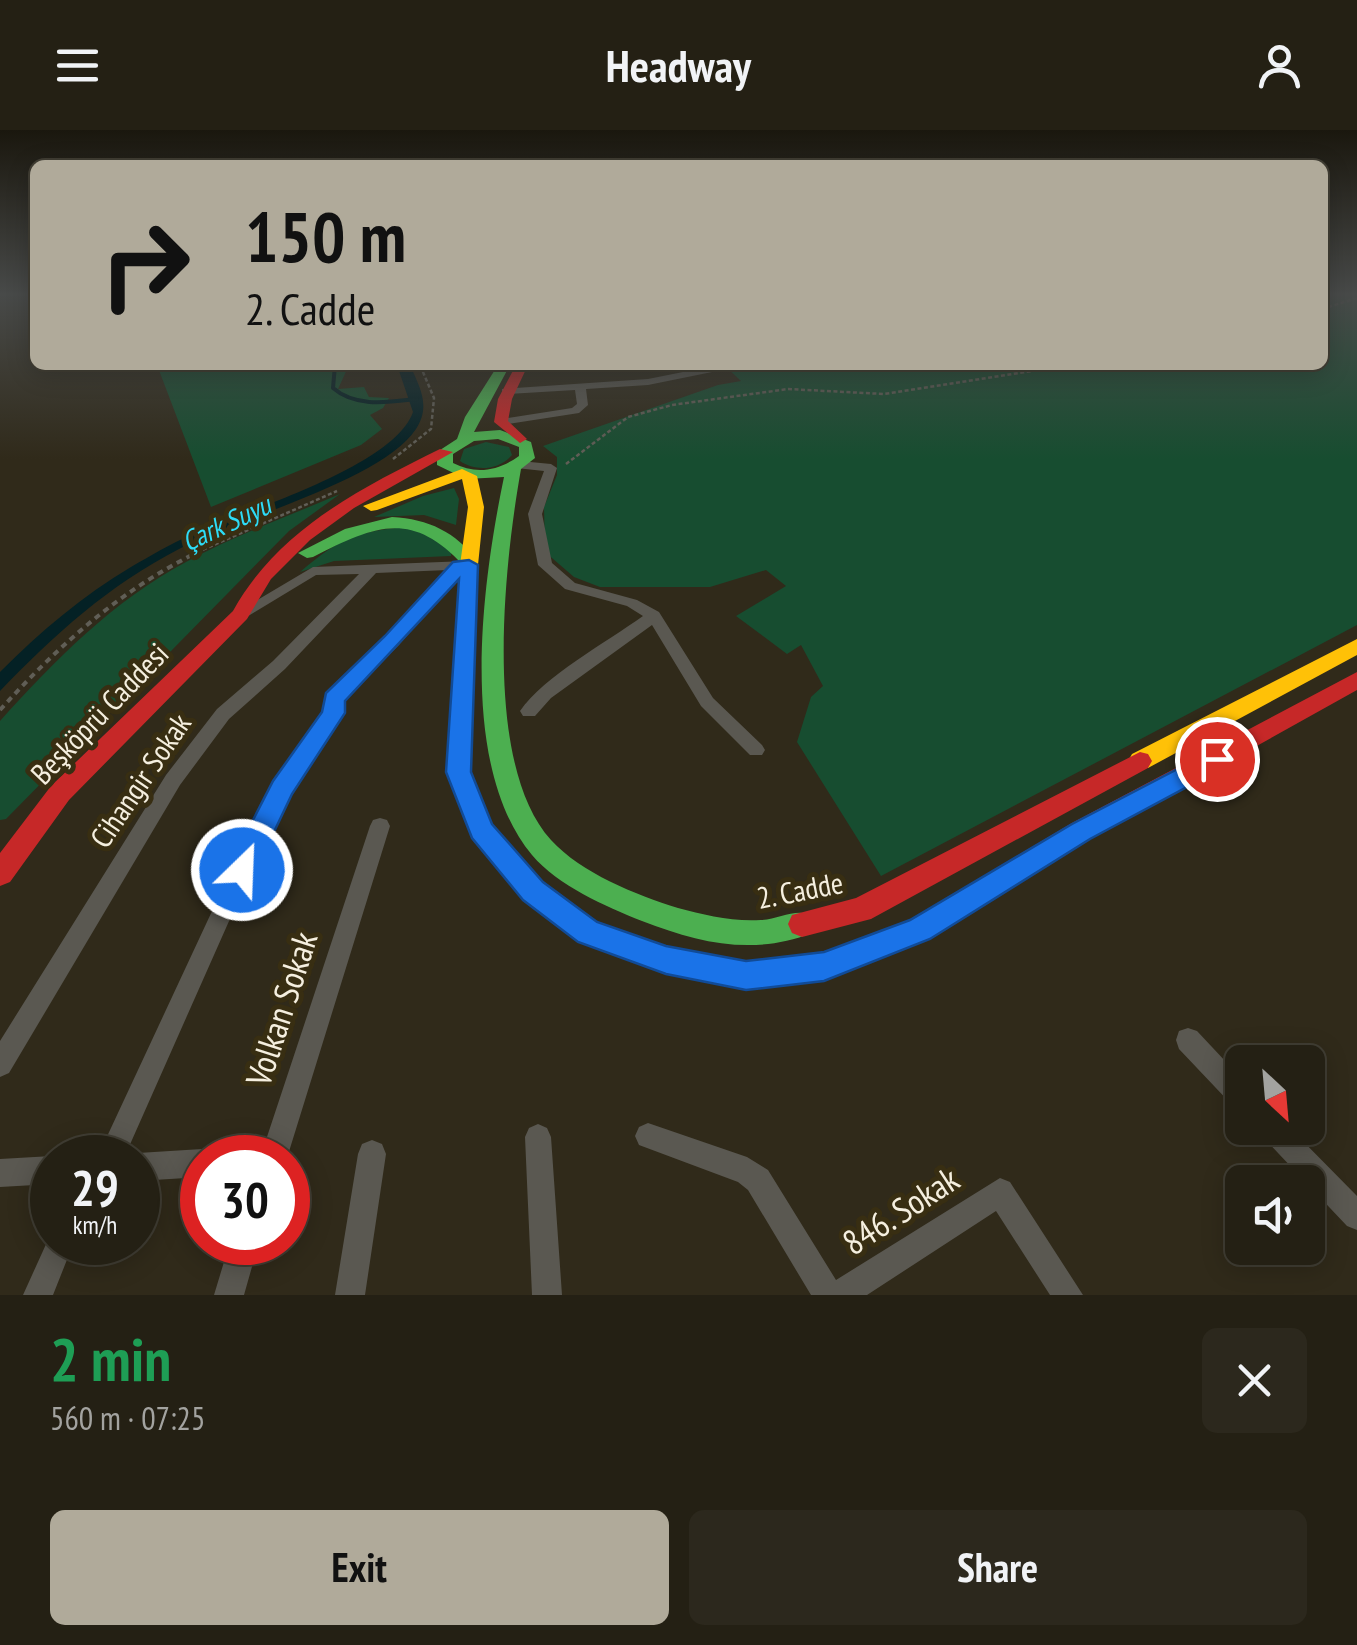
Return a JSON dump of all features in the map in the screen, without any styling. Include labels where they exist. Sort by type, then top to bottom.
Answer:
[{"type":"main road","points":[[501,370],[445,465],[465,475],[476,507],[466,564],[458,772],[481,831],[533,891],[588,933],[666,960],[746,976],[824,966],[920,930],[1081,831],[1357,680]]},
{"type":"main road","points":[[519,370],[506,391],[501,422],[520,454]]},
{"type":"main road","points":[[454,446],[500,434],[520,454]]},
{"type":"main road","name":"Beşköprü Caddesi","points":[[245,608],[260,578],[323,518],[454,446]]},
{"type":"main road","name":"Beşköprü Caddesi","points":[[0,874],[60,793],[245,608],[307,553],[362,511],[390,497],[520,454]]},
{"type":"main road","name":"2. Cadde","points":[[520,454],[501,523],[497,575],[496,734],[509,796],[539,845],[584,880],[668,920],[758,934],[862,910],[1357,646]]},
{"type":"main road","points":[[307,553],[356,528],[410,521],[444,530],[460,544],[466,564]]},
{"type":"street","points":[[666,380],[668,370]]},
{"type":"street","points":[[506,391],[580,387],[609,380],[666,380],[709,370]]},
{"type":"street","points":[[501,422],[575,411],[583,406],[580,387]]},
{"type":"street","points":[[520,454],[551,470],[535,514],[546,566],[570,586],[632,603],[654,616],[707,702],[756,750]]},
{"type":"street","points":[[245,608],[313,572],[466,564]]},
{"type":"street","points":[[121,1135],[268,812],[333,713],[334,699],[466,564]]},
{"type":"street","name":"Cihangir Sokak","points":[[0,1064],[172,780],[223,714],[280,665],[374,567]]},
{"type":"street","points":[[529,711],[544,694],[654,616]]},
{"type":"street","name":"Volkan Sokak","points":[[280,1135],[380,826]]},
{"type":"street","points":[[1188,1040],[1225,1078]]},
{"type":"street","points":[[538,1136],[547,1295]]},
{"type":"street","points":[[648,1136],[747,1172],[758,1180],[828,1295]]},
{"type":"street","points":[[1288,1145],[1357,1216]]},
{"type":"street","points":[[350,1295],[372,1154]]},
{"type":"street","points":[[0,1173],[30,1171]]},
{"type":"street","name":"846. Sokak","points":[[840,1295],[1000,1192],[1068,1295]]},
{"type":"street","points":[[38,1295],[50,1265]]},
{"type":"street","points":[[228,1295],[238,1265]]},
{"type":"path","points":[[388,463],[431,429],[434,398],[422,370]]},
{"type":"path","points":[[551,470],[628,417],[672,405],[788,388],[884,394],[1038,370]]},
{"type":"path","points":[[0,710],[68,641],[132,589],[216,544],[342,488]]},
{"type":"green space","points":[[1328,349],[1357,349],[1357,625],[881,876],[797,742],[811,697],[823,686],[801,645],[787,654],[736,616],[786,586],[766,570],[710,587],[600,587],[574,577],[545,552],[544,507],[557,475],[557,457],[543,446],[718,385],[741,381],[729,370],[1328,370]]},
{"type":"green space","points":[[159,370],[347,370],[338,389],[364,387],[369,397],[389,398],[383,408],[370,415],[382,429],[361,445],[211,507]]},
{"type":"green space","points":[[486,442],[509,447],[512,455],[487,468],[460,461],[464,449]]},
{"type":"green space","points":[[454,488],[459,499],[456,525],[424,515],[374,517],[423,496]]},
{"type":"green space","points":[[340,494],[289,531],[6,819],[0,820],[0,721],[64,654],[110,613],[186,562]]},
{"type":"green space","points":[[413,526],[452,548],[451,556],[334,561],[300,572],[352,537]]},
{"type":"water","name":"Çark Suyu","points":[[399,370],[412,370],[423,413],[416,429],[398,448],[341,482],[205,537],[153,563],[84,612],[0,691],[0,672],[95,590],[183,539],[348,469],[400,432],[413,412]]},
{"type":"waterway","points":[[335,370],[333,388],[352,399],[417,399]]},
{"type":"traffic: fast","points":[[464,439],[472,417],[501,370]]},
{"type":"traffic: fast","points":[[500,434],[526,445],[527,458],[507,470],[476,476],[445,465],[445,452],[470,437],[500,434]]},
{"type":"traffic: fast","points":[[513,469],[499,556],[494,666],[505,772],[519,815],[541,847],[562,865],[596,886],[661,915],[709,929],[741,933],[768,933],[802,924]]},
{"type":"traffic: fast","points":[[307,553],[351,532],[392,522],[432,529],[469,561]]},
{"type":"traffic: slow","points":[[371,506],[462,474]]},
{"type":"traffic: slow","points":[[469,476],[476,507],[469,565],[458,772],[481,831],[533,891],[574,922]]},
{"type":"traffic: slow","points":[[1140,761],[1357,646]]},
{"type":"traffic: jam","points":[[520,370],[505,399],[501,422],[520,439]]},
{"type":"traffic: jam","points":[[0,874],[60,793],[240,615],[260,580],[283,555],[348,504],[445,452]]},
{"type":"traffic: jam","points":[[574,922],[588,933],[667,960],[746,976],[824,967],[920,930],[1081,831],[1357,680]]},
{"type":"traffic: jam","points":[[802,924],[861,910],[1140,761]]},
{"type":"route","points":[[242,870],[268,812],[333,713],[334,699],[393,641],[459,566],[469,565],[458,772],[481,831],[533,891],[588,933],[666,960],[746,976],[824,966],[920,930],[1081,831],[1217,759]]}]
